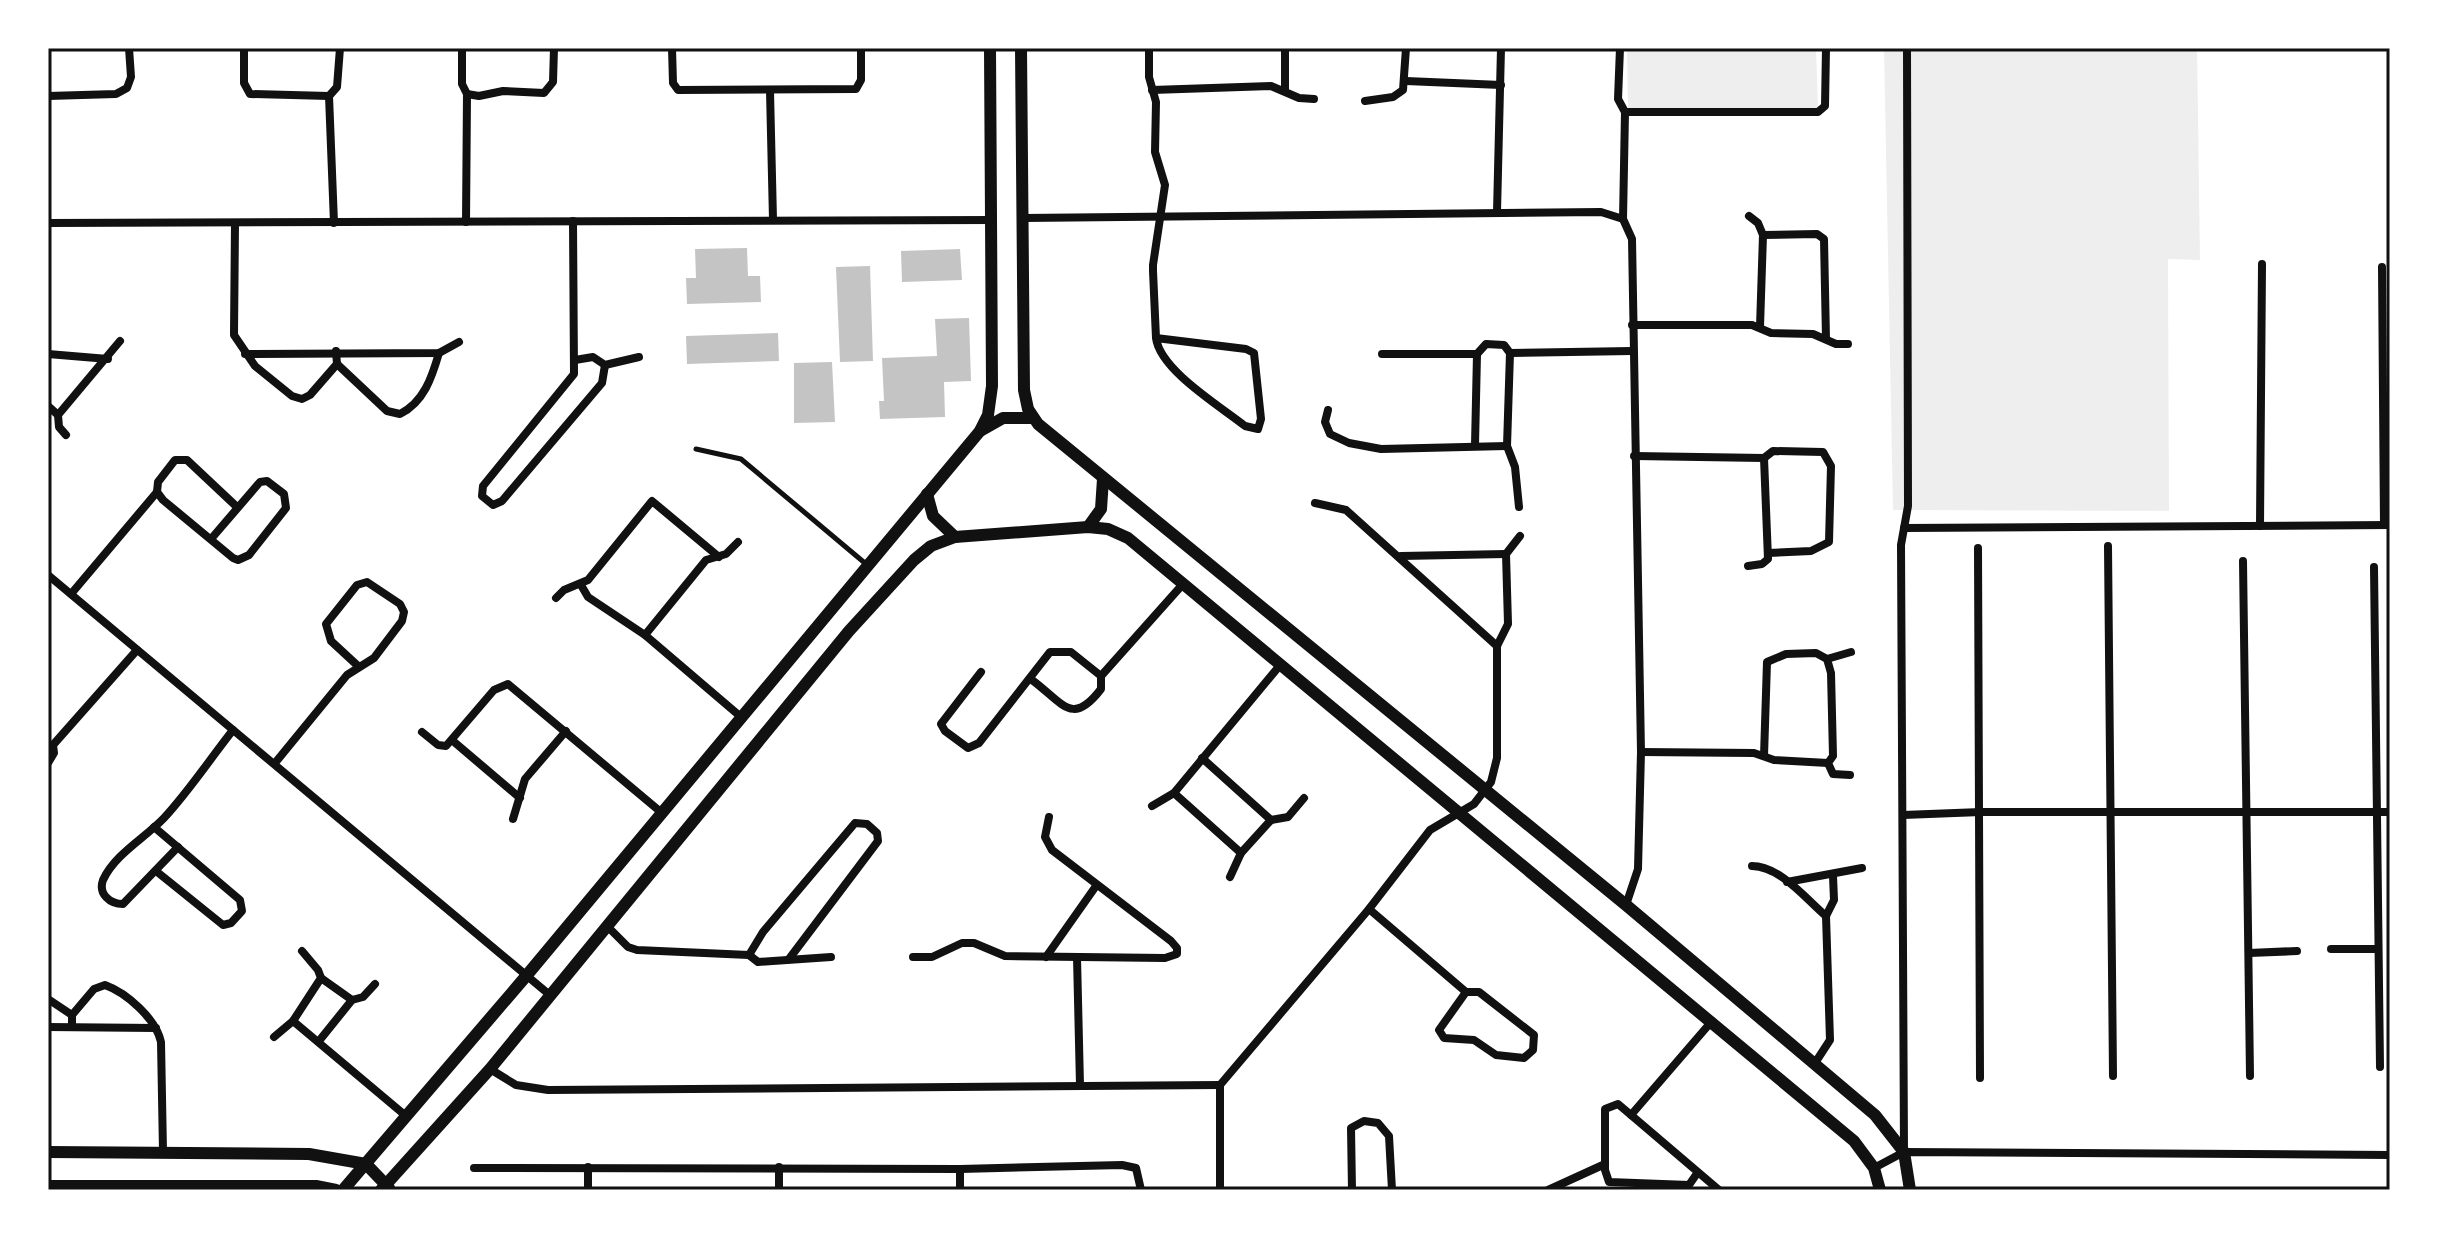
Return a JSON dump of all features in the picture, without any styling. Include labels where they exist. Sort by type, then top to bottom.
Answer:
[{"type":"street","points":[[48,96],[123,91],[131,77],[129,48]]},
{"type":"street","points":[[244,48],[247,92],[329,96]]},
{"type":"street","points":[[334,223],[329,96],[337,87],[340,48]]},
{"type":"street","points":[[462,48],[462,84],[467,94],[466,222]]},
{"type":"street","points":[[467,94],[479,96],[503,91],[544,93],[553,82],[554,48]]},
{"type":"street","points":[[672,48],[675,88],[770,91],[858,87],[861,48]]},
{"type":"street","points":[[343,1190],[527,975],[980,431],[988,415],[992,386],[990,48]]},
{"type":"street","points":[[1021,48],[1024,390],[1033,418],[1103,479],[1815,1063],[1875,1115],[1904,1152]]},
{"type":"street","points":[[1149,48],[1152,90],[1156,102],[1155,152],[1165,185],[1153,265],[1156,338],[1165,362],[1245,426],[1258,429],[1261,419],[1254,353],[1246,349],[1156,338]]},
{"type":"street","points":[[1285,48],[1285,90]]},
{"type":"street","points":[[1365,101],[1393,97],[1403,90],[1406,48]]},
{"type":"street","points":[[1497,212],[1501,48]]},
{"type":"street","points":[[1620,48],[1618,99],[1625,112],[1623,219],[1632,239],[1641,752],[1638,869],[1626,905]]},
{"type":"street","points":[[1625,112],[1818,112],[1825,106],[1826,48]]},
{"type":"street","points":[[1907,48],[1908,506],[1901,545],[1904,1152],[1910,1190]]},
{"type":"street","points":[[1406,81],[1501,85]]},
{"type":"street","points":[[1152,90],[1271,86],[1299,98],[1314,99]]},
{"type":"street","points":[[770,91],[773,220]]},
{"type":"street","points":[[1023,218],[1601,212],[1623,219]]},
{"type":"street","points":[[1749,216],[1758,223],[1763,235],[1760,327]]},
{"type":"street","points":[[48,223],[993,220]]},
{"type":"street","points":[[573,221],[572,338],[575,360],[569,383],[483,486],[482,496],[486,502],[493,505],[502,501],[602,383],[605,365]]},
{"type":"street","points":[[235,223],[233,326],[245,354],[297,399],[310,395],[337,364]]},
{"type":"street","points":[[1763,235],[1817,234],[1824,239],[1826,339]]},
{"type":"street","points":[[2260,526],[2262,264]]},
{"type":"street","points":[[1904,528],[2387,525],[2382,267]]},
{"type":"street","points":[[1632,325],[1760,327],[1771,333],[1813,334],[1836,344],[1848,344]]},
{"type":"street","points":[[58,415],[120,341]]},
{"type":"street","points":[[245,354],[336,351],[439,353],[459,342]]},
{"type":"street","points":[[1475,445],[1477,354],[1481,347],[1504,345],[1510,353],[1507,446],[1515,467],[1519,507]]},
{"type":"street","points":[[336,351],[337,364],[387,411],[400,414],[427,389],[439,353]]},
{"type":"street","points":[[1510,353],[1632,351]]},
{"type":"street","points":[[48,354],[108,359]]},
{"type":"street","points":[[1382,354],[1477,354]]},
{"type":"street","points":[[575,360],[593,357],[605,365],[639,357]]},
{"type":"street","points":[[48,406],[58,415],[59,427],[66,435]]},
{"type":"street","points":[[1328,410],[1327,431],[1358,446],[1381,449],[1507,446]]},
{"type":"street","points":[[980,431],[1003,418],[1033,418]]},
{"type":"street","points":[[1634,456],[1764,458],[1773,451],[1818,450],[1826,455],[1831,466],[1829,542],[1811,551],[1768,553]]},
{"type":"street","points":[[1748,566],[1766,562],[1768,553],[1762,468],[1764,458]]},
{"type":"street","points":[[71,594],[157,492],[164,473],[179,459],[187,460],[237,507]]},
{"type":"street","points":[[1088,527],[1101,509],[1103,479]]},
{"type":"street","points":[[157,492],[211,539],[233,558],[241,560],[286,508],[284,494],[264,481],[257,484],[211,539]]},
{"type":"street","points":[[927,494],[937,523],[955,537]]},
{"type":"street","points":[[556,598],[564,590],[581,585],[652,501],[719,557]]},
{"type":"street","points":[[1315,503],[1346,510],[1497,646]]},
{"type":"street","points":[[48,1152],[309,1154],[366,1164],[386,1188],[551,996],[885,589],[923,551],[955,537],[1088,527],[1119,532],[1712,1021],[1854,1141],[1874,1168],[1880,1190]]},
{"type":"street","points":[[1220,1190],[1220,1085],[1369,909],[1430,830],[1443,820],[1461,814],[1485,791],[1497,758],[1497,646],[1508,624],[1506,554],[1520,536]]},
{"type":"street","points":[[645,635],[706,560],[719,557],[738,542]]},
{"type":"street","points":[[2108,546],[2113,812],[2113,1076]]},
{"type":"street","points":[[1978,548],[1980,1078]]},
{"type":"street","points":[[1400,556],[1506,554]]},
{"type":"street","points":[[2243,561],[2250,1076]]},
{"type":"street","points":[[2374,567],[2380,1067]]},
{"type":"street","points":[[48,575],[551,996]]},
{"type":"street","points":[[275,763],[358,666],[374,658],[404,615],[400,604],[367,582],[357,585],[326,624],[331,641],[358,666]]},
{"type":"street","points":[[1032,680],[1068,707],[1080,711],[1101,689],[1101,676],[1183,584]]},
{"type":"street","points":[[581,585],[588,597],[645,635],[741,717]]},
{"type":"street","points":[[48,763],[51,741],[137,650]]},
{"type":"street","points":[[981,672],[941,724],[945,731],[968,748],[979,743],[1032,680],[1047,654],[1061,650],[1071,652],[1101,676]]},
{"type":"street","points":[[1764,756],[1767,662],[1786,654],[1816,653],[1827,659],[1851,652]]},
{"type":"street","points":[[1827,659],[1831,673],[1833,756],[1828,763]]},
{"type":"street","points":[[1152,806],[1174,793],[1281,664]]},
{"type":"street","points":[[422,732],[441,747],[453,741],[494,690],[503,685],[514,687],[662,813]]},
{"type":"street","points":[[178,847],[123,904],[111,902],[101,888],[104,878],[140,836],[154,827],[233,730]]},
{"type":"street","points":[[513,819],[525,779],[566,731]]},
{"type":"street","points":[[453,741],[520,798]]},
{"type":"street","points":[[1641,752],[1764,756],[1828,763]]},
{"type":"street","points":[[1202,758],[1271,820]]},
{"type":"street","points":[[1828,763],[1833,774],[1850,775]]},
{"type":"street","points":[[1174,793],[1241,853]]},
{"type":"street","points":[[1230,877],[1241,853],[1271,820],[1288,817],[1304,798]]},
{"type":"street","points":[[1903,815],[1981,812],[2390,812]]},
{"type":"street","points":[[913,957],[932,957],[962,943],[974,943],[1005,956],[1165,958],[1179,951],[1171,941],[1096,886],[1047,844],[1049,817]]},
{"type":"street","points":[[749,955],[763,932],[855,823],[867,824],[877,833],[878,841],[789,959]]},
{"type":"street","points":[[154,827],[240,900],[241,913],[228,925],[220,924],[156,871]]},
{"type":"street","points":[[1752,866],[1769,868],[1826,916]]},
{"type":"street","points":[[1787,882],[1833,876],[1846,869],[1862,868]]},
{"type":"street","points":[[1815,1063],[1830,1040],[1826,916],[1834,900],[1833,876]]},
{"type":"street","points":[[1046,957],[1096,886]]},
{"type":"street","points":[[1369,909],[1466,992],[1479,992],[1534,1035],[1533,1050],[1524,1058],[1501,1056],[1474,1040],[1441,1036],[1442,1023],[1466,992]]},
{"type":"street","points":[[608,927],[628,947],[637,950],[749,955],[758,962],[831,957]]},
{"type":"street","points":[[2331,949],[2378,949]]},
{"type":"street","points":[[302,951],[321,978],[352,1000]]},
{"type":"street","points":[[2249,953],[2297,951]]},
{"type":"street","points":[[1077,957],[1080,1085]]},
{"type":"street","points":[[274,1037],[293,1021],[321,978]]},
{"type":"street","points":[[319,1041],[352,1000],[363,997],[375,984]]},
{"type":"street","points":[[72,1027],[72,1015],[94,989],[105,985],[116,990],[156,1028],[161,1042],[163,1152]]},
{"type":"street","points":[[48,999],[72,1015]]},
{"type":"street","points":[[293,1021],[406,1116]]},
{"type":"street","points":[[1631,1115],[1712,1021]]},
{"type":"street","points":[[48,1027],[156,1028]]},
{"type":"street","points":[[490,1069],[516,1085],[548,1090],[1220,1085]]},
{"type":"street","points":[[1698,1172],[1689,1187],[1613,1184],[1606,1177],[1605,1109],[1614,1103],[1631,1115],[1698,1172],[1719,1190]]},
{"type":"street","points":[[1352,1190],[1351,1128],[1364,1121],[1378,1123],[1389,1136],[1392,1190]]},
{"type":"street","points":[[1874,1168],[1904,1152],[2390,1155]]},
{"type":"street","points":[[1548,1190],[1605,1164]]},
{"type":"street","points":[[474,1168],[960,1169],[1122,1165],[1136,1168],[1141,1190]]},
{"type":"street","points":[[588,1167],[588,1190]]},
{"type":"street","points":[[779,1167],[779,1190]]},
{"type":"street","points":[[960,1169],[960,1190]]},
{"type":"street","points":[[48,1186],[316,1186],[336,1190]]},
{"type":"lane","points":[[696,449],[741,459],[867,564]]},
{"type":"shaded area","points":[[1627,48],[1816,48],[1818,109],[1628,113]]},
{"type":"shaded area","points":[[1884,48],[2197,48],[2200,260],[2168,259],[2169,511],[1893,510]]},
{"type":"building","points":[[747,248],[748,276],[760,276],[761,302],[687,304],[686,278],[696,278],[695,249]]},
{"type":"building","points":[[960,249],[962,280],[902,282],[901,251]]},
{"type":"building","points":[[870,266],[873,361],[840,362],[836,267]]},
{"type":"building","points":[[969,318],[971,381],[944,382],[945,417],[880,419],[879,401],[884,401],[882,358],[937,356],[935,319]]},
{"type":"building","points":[[778,333],[779,361],[687,364],[686,336]]},
{"type":"building","points":[[832,362],[835,422],[794,423],[794,363]]}]
